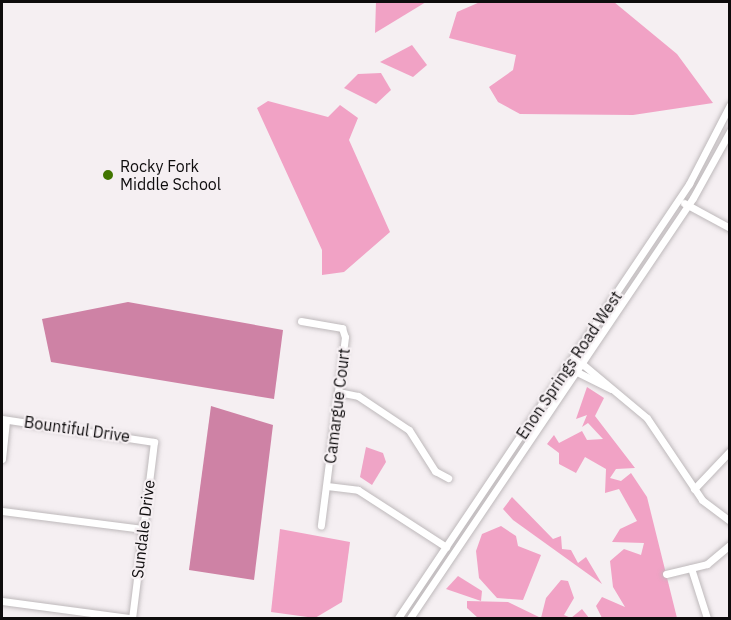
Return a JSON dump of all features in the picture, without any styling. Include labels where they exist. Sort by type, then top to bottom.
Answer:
[{"type":"street","name":"Enon Springs Road West","points":[[398,618],[679,200],[729,105]]},
{"type":"street","points":[[410,618],[693,198],[729,130]]},
{"type":"street","points":[[679,200],[729,228]]},
{"type":"street","name":"Camargue Court","points":[[301,321],[342,328],[338,392],[321,525]]},
{"type":"street","points":[[574,357],[647,418],[694,489],[729,521]]},
{"type":"street","points":[[567,367],[611,389]]},
{"type":"street","points":[[338,392],[358,396],[409,430],[435,471],[448,478]]},
{"type":"street","points":[[2,459],[4,419]]},
{"type":"street","name":"Bountiful Drive","points":[[4,419],[152,441]]},
{"type":"street","name":"Sundale Drive","points":[[130,618],[143,529],[152,441]]},
{"type":"street","points":[[694,489],[729,451]]},
{"type":"street","points":[[327,486],[358,490],[446,547]]},
{"type":"street","points":[[2,511],[143,529]]},
{"type":"street","points":[[666,574],[691,568],[715,558],[729,545]]},
{"type":"street","points":[[691,568],[707,618]]},
{"type":"street","points":[[2,601],[130,618]]},
{"type":"shaded area","points":[[376,2],[426,2],[375,33]]},
{"type":"shaded area","points":[[480,2],[614,2],[677,54],[713,103],[633,115],[520,114],[498,102],[489,87],[513,70],[516,55],[449,38],[457,12]]},
{"type":"shaded area","points":[[412,45],[427,65],[413,77],[380,62]]},
{"type":"shaded area","points":[[381,73],[391,90],[376,104],[344,88],[358,74]]},
{"type":"shaded area","points":[[268,101],[328,117],[340,105],[358,118],[349,140],[390,232],[344,272],[322,275],[322,250],[257,108]]},
{"type":"shaded area","points":[[128,302],[283,330],[274,399],[51,362],[42,319]]},
{"type":"shaded area","points":[[587,387],[604,398],[595,416],[635,468],[616,469],[610,478],[621,481],[631,473],[647,497],[677,618],[602,618],[596,606],[602,597],[625,607],[613,587],[610,561],[624,549],[641,555],[644,543],[612,542],[620,529],[637,521],[619,489],[605,493],[606,469],[585,457],[576,473],[559,464],[559,453],[547,444],[554,435],[559,443],[582,431],[587,440],[603,439],[588,423],[582,427],[587,415],[576,419]]},
{"type":"shaded area","points":[[211,406],[273,425],[254,580],[189,570]]},
{"type":"shaded area","points":[[366,447],[383,453],[386,462],[372,485],[360,477]]},
{"type":"shaded area","points":[[512,497],[553,539],[561,536],[562,549],[571,550],[578,563],[586,557],[602,584],[513,520],[503,509]]},
{"type":"shaded area","points":[[501,526],[516,536],[518,546],[541,555],[523,600],[497,598],[479,578],[476,551],[482,534]]},
{"type":"shaded area","points":[[280,529],[350,542],[342,602],[315,618],[271,612]]},
{"type":"shaded area","points":[[458,576],[482,591],[481,601],[446,589]]},
{"type":"shaded area","points":[[561,580],[568,581],[574,598],[564,615],[571,618],[541,618],[546,598]]},
{"type":"shaded area","points":[[467,601],[508,602],[541,618],[478,618],[467,608]]},
{"type":"shaded area","points":[[582,609],[589,618],[571,618]]},
{"type":"place","name":"Rocky Fork Middle School","points":[[108,175]]}]
